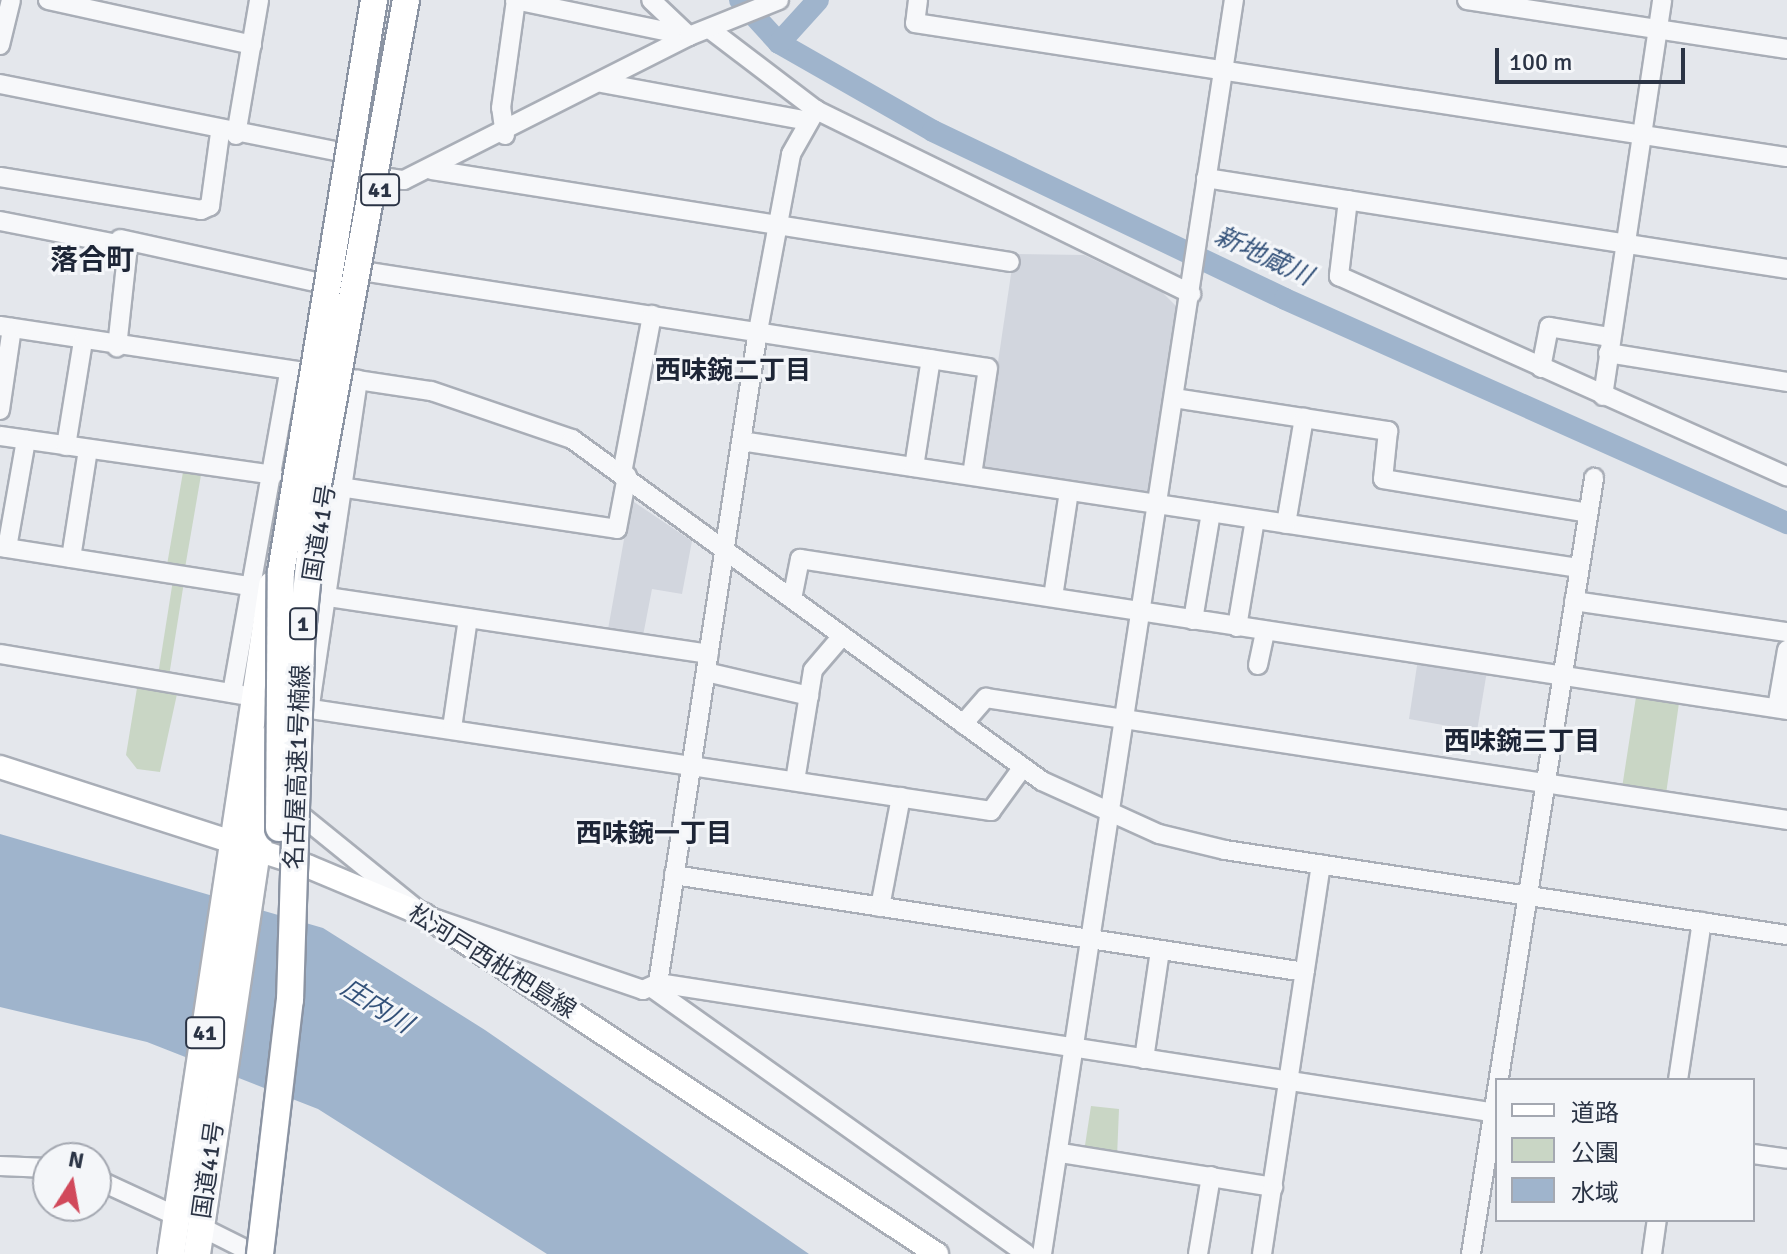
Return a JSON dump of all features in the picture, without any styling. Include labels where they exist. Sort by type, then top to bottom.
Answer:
[{"type":"highway","points":[[277,710],[362,145],[379,80],[393,0]]},
{"type":"highway","name":"名古屋高速1号楠線","points":[[257,1254],[290,1000],[311,542],[362,145],[409,0]]},
{"type":"highway","name":"国道41号","points":[[243,855],[311,589],[352,380],[362,271],[382,177],[409,0]]},
{"type":"highway","points":[[362,145],[356,83],[368,1]]},
{"type":"highway","name":"名古屋高速1号楠線","points":[[245,1254],[275,997],[277,710],[291,491],[368,1]]},
{"type":"highway","name":"国道41号","points":[[171,1254],[195,1230],[243,855],[295,374],[316,282],[362,145]]},
{"type":"main road","name":"松河戸西枇杷島線","points":[[0,767],[243,855],[424,915],[937,1254]]},
{"type":"street","points":[[0,45],[11,0]]},
{"type":"street","points":[[48,0],[252,45]]},
{"type":"street","points":[[0,177],[201,210],[210,206],[252,45],[259,0]]},
{"type":"street","points":[[505,135],[501,108],[516,0],[689,36]]},
{"type":"street","points":[[651,0],[689,36]]},
{"type":"street","points":[[0,84],[228,134],[362,145],[382,177],[404,180],[505,135],[689,36],[711,30],[778,0]]},
{"type":"street","points":[[918,0],[915,23],[1787,157]]},
{"type":"street","points":[[1042,1254],[1061,1153],[1089,938],[1191,294],[1234,0]]},
{"type":"street","points":[[1467,0],[1787,49]]},
{"type":"street","points":[[1603,396],[1662,0]]},
{"type":"street","points":[[711,30],[813,116],[1191,294]]},
{"type":"street","points":[[602,83],[813,116]]},
{"type":"street","points":[[655,986],[777,223],[791,154],[813,116]]},
{"type":"street","points":[[432,170],[1010,262]]},
{"type":"street","points":[[1206,178],[1787,269]]},
{"type":"street","points":[[1348,200],[1339,276],[1787,476]]},
{"type":"street","points":[[0,221],[120,239],[316,282]]},
{"type":"street","points":[[117,347],[130,259],[120,239]]},
{"type":"street","points":[[362,271],[988,368],[972,475]]},
{"type":"street","points":[[340,487],[617,529],[652,315]]},
{"type":"street","points":[[0,410],[6,327],[117,347],[352,380],[519,416],[624,474],[1023,767],[1109,816],[1191,843],[1787,935]]},
{"type":"street","points":[[1541,368],[1549,327],[1609,345],[1787,382]]},
{"type":"street","points":[[66,446],[83,341]]},
{"type":"street","points":[[914,467],[931,359]]},
{"type":"street","points":[[0,654],[238,694],[273,475],[295,374]]},
{"type":"street","points":[[310,705],[321,596],[340,487],[352,380]]},
{"type":"street","points":[[1174,398],[1388,431],[1383,479],[1588,513]]},
{"type":"street","points":[[1286,524],[1304,418]]},
{"type":"street","points":[[0,436],[273,475]]},
{"type":"street","points":[[26,440],[4,548],[255,587]]},
{"type":"street","points":[[741,441],[1579,568]]},
{"type":"street","points":[[71,558],[88,449]]},
{"type":"street","points":[[1499,1078],[1524,896],[1594,478]]},
{"type":"street","points":[[1053,597],[1069,491]]},
{"type":"street","points":[[1193,620],[1211,512]]},
{"type":"street","points":[[1237,627],[1255,519]]},
{"type":"street","points":[[792,599],[800,559],[1782,709],[1787,650]]},
{"type":"street","points":[[321,596],[468,618],[707,663],[809,696]]},
{"type":"street","points":[[1574,601],[1787,632]]},
{"type":"street","points":[[452,728],[468,618]]},
{"type":"street","points":[[1258,665],[1265,631]]},
{"type":"street","points":[[795,781],[813,670],[842,636]]},
{"type":"street","points":[[963,724],[986,698],[1787,820]]},
{"type":"street","points":[[1023,767],[991,811],[292,703],[281,801],[424,915],[655,986],[1494,1113],[1471,1254]]},
{"type":"street","points":[[880,907],[901,797]]},
{"type":"street","points":[[1262,1254],[1321,864]]},
{"type":"street","points":[[674,875],[1305,972]]},
{"type":"street","points":[[1678,1078],[1702,922]]},
{"type":"street","points":[[1144,1059],[1160,950]]},
{"type":"street","points":[[655,986],[1026,1254]]},
{"type":"street","points":[[1061,1153],[1273,1187]]},
{"type":"street","points":[[1755,1154],[1787,1159]]},
{"type":"street","points":[[0,1166],[32,1167]]},
{"type":"street","points":[[1198,1254],[1211,1176]]},
{"type":"street","points":[[112,1187],[195,1230],[257,1254]]},
{"type":"street","points":[[1652,1254],[1657,1222]]},
{"type":"shaded area","points":[[1014,254],[1084,255],[1162,292],[1182,312],[1149,495],[982,470]]},
{"type":"shaded area","points":[[631,500],[692,541],[682,594],[652,589],[642,641],[607,635]]},
{"type":"shaded area","points":[[1418,659],[1487,671],[1477,731],[1409,719]]},
{"type":"green space","points":[[183,472],[201,475],[185,568],[167,565]]},
{"type":"green space","points":[[173,580],[184,582],[169,676],[158,675]]},
{"type":"green space","points":[[137,688],[177,694],[160,772],[137,769],[126,755]]},
{"type":"green space","points":[[1636,697],[1679,703],[1666,794],[1622,788]]},
{"type":"green space","points":[[1091,1106],[1119,1109],[1117,1157],[1084,1152]]},
{"type":"water","name":"庄内川","points":[[0,834],[323,928],[485,1030],[809,1254],[547,1254],[318,1109],[147,1042],[0,1007]]},
{"type":"waterway","name":"新地蔵川","points":[[740,0],[779,43],[933,131],[1285,299],[1787,523]]},
{"type":"waterway","points":[[779,43],[818,0]]},
{"type":"district","name":"落合町","points":[[92,260]]},
{"type":"district","name":"西味鋺二丁目","points":[[733,372]]},
{"type":"district","name":"西味鋺三丁目","points":[[1522,743]]},
{"type":"district","name":"西味鋺一丁目","points":[[654,835]]}]
